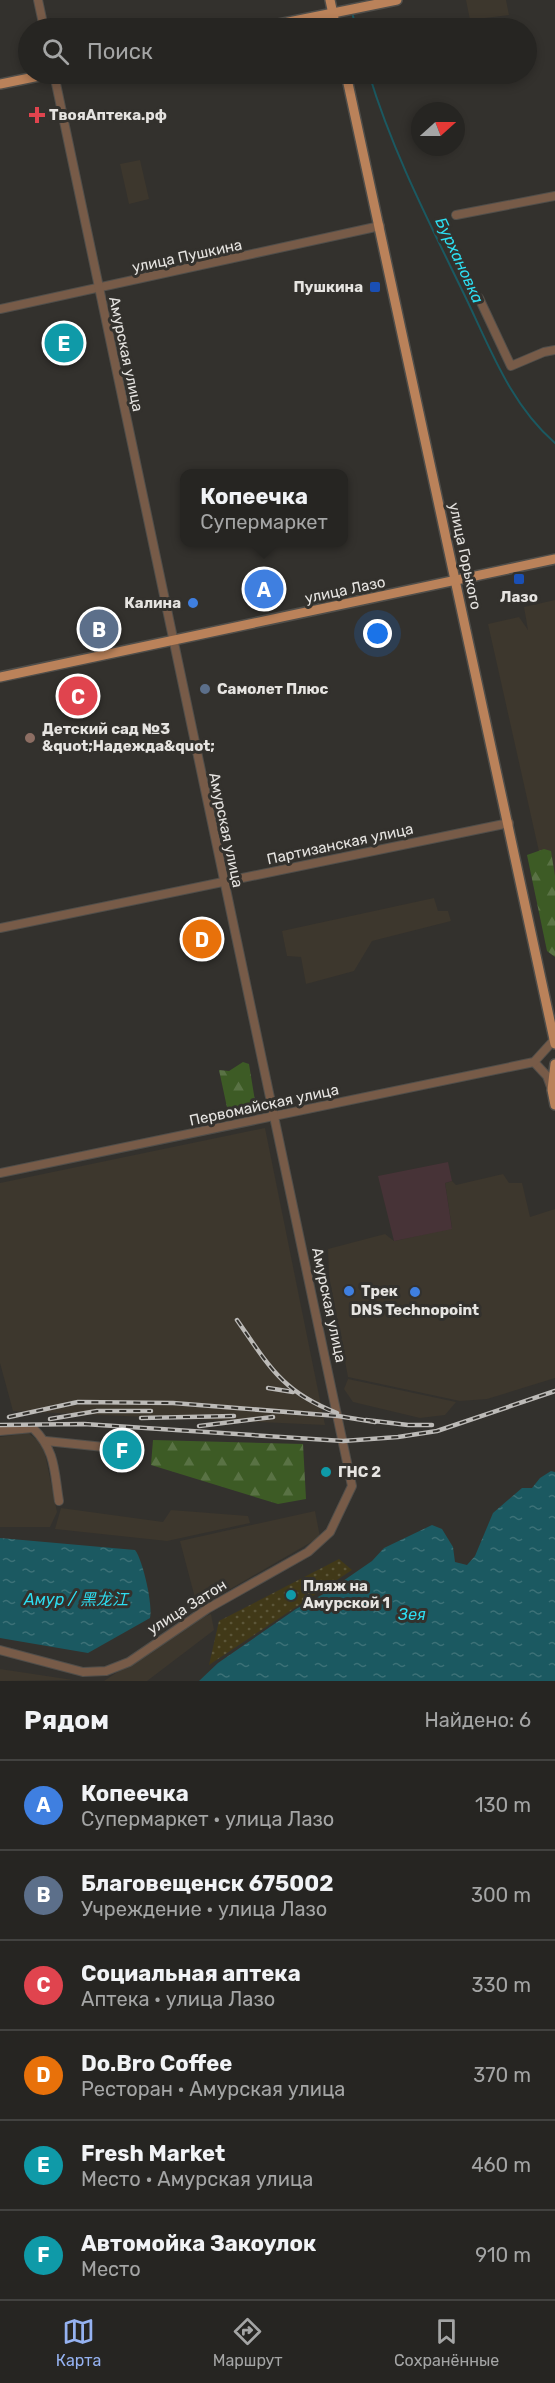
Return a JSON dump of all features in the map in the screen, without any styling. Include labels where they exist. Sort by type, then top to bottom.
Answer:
[{"type":"main road","points":[[330,0],[334,18]]},
{"type":"main road","points":[[312,18],[397,0]]},
{"type":"main road","points":[[0,84],[18,80]]},
{"type":"main road","name":"улица Горького","points":[[348,84],[555,1042]]},
{"type":"main road","name":"улица Лазо","points":[[0,677],[555,559]]},
{"type":"main road","points":[[555,1064],[552,1089],[555,1105]]},
{"type":"street","points":[[38,0],[42,18]]},
{"type":"street","name":"Амурская улица","points":[[56,84],[172,642],[276,1117],[352,1486]]},
{"type":"street","points":[[456,215],[555,196]]},
{"type":"street","name":"улица Пушкина","points":[[0,309],[380,226]]},
{"type":"street","points":[[479,298],[512,366],[544,352],[555,350]]},
{"type":"street","name":"Партизанская улица","points":[[0,928],[509,823]]},
{"type":"street","points":[[552,1089],[547,1076],[534,1062],[555,1042]]},
{"type":"street","name":"Первомайская улица","points":[[0,1173],[534,1062]]},
{"type":"street","points":[[0,1431],[33,1428],[46,1441],[53,1454],[59,1501]]},
{"type":"street","points":[[46,1441],[104,1447]]},
{"type":"street","name":"улица Затон","points":[[0,1650],[83,1672],[106,1671],[129,1662],[207,1609],[308,1552],[330,1532],[352,1486]]},
{"type":"shaded area","points":[[466,0],[506,0],[509,15],[470,18]]},
{"type":"shaded area","points":[[140,160],[149,199],[129,204],[120,164]]},
{"type":"shaded area","points":[[555,600],[555,923],[488,624],[519,617],[528,630],[524,607]]},
{"type":"shaded area","points":[[434,898],[438,911],[448,911],[451,921],[372,941],[354,971],[306,984],[301,957],[287,956],[282,931]]},
{"type":"shaded area","points":[[265,1128],[325,1425],[13,1411],[0,1363],[0,1183]]},
{"type":"shaded area","points":[[448,1162],[452,1181],[445,1183],[452,1229],[394,1241],[378,1176]]},
{"type":"shaded area","points":[[503,1174],[509,1183],[522,1183],[530,1217],[555,1209],[555,1378],[487,1399],[460,1401],[348,1377],[329,1276],[328,1249],[385,1234],[394,1241],[452,1228],[445,1183],[452,1181],[456,1185]]},
{"type":"shaded area","points":[[348,1379],[456,1402],[445,1415],[420,1418],[353,1402],[344,1389]]},
{"type":"shaded area","points":[[28,1433],[43,1444],[57,1512],[50,1527],[0,1527],[0,1437]]},
{"type":"shaded area","points":[[61,1508],[163,1522],[171,1510],[248,1516],[250,1523],[167,1541],[55,1529]]},
{"type":"shaded area","points":[[315,1511],[320,1537],[220,1595],[195,1598],[180,1541]]},
{"type":"shaded area","points":[[211,1614],[214,1630],[147,1681],[104,1681],[194,1621]]},
{"type":"shaded area","points":[[0,1669],[73,1680],[0,1681]]},
{"type":"green space","points":[[544,849],[551,851],[555,876],[555,957],[547,951],[527,855]]},
{"type":"green space","points":[[243,1062],[249,1064],[255,1101],[250,1107],[228,1112],[219,1070],[229,1071]]},
{"type":"green space","points":[[153,1440],[303,1444],[306,1499],[278,1504],[151,1465]]},
{"type":"sand","name":"Пляж на Амурской 1","points":[[339,1559],[352,1570],[209,1665],[219,1621]]},
{"type":"water","name":"Зея","points":[[551,1471],[555,1472],[555,1681],[199,1681],[218,1663],[296,1609],[327,1592],[372,1561],[384,1548],[432,1525],[442,1529],[453,1547],[455,1562],[467,1565],[475,1556],[493,1513],[522,1488],[532,1488],[540,1478]]},
{"type":"water","name":"Амур / 黑龙江","points":[[0,1538],[135,1550],[147,1583],[150,1618],[88,1653],[0,1638]]},
{"type":"waterway","name":"Бурхановка","points":[[352,12],[354,18]]},
{"type":"waterway","name":"Бурхановка","points":[[372,84],[388,130],[491,353],[525,410],[555,443]]},
{"type":"railway","points":[[237,1320],[278,1376],[303,1396],[337,1413]]},
{"type":"railway","points":[[268,1388],[293,1392]]},
{"type":"railway","points":[[0,1425],[84,1424],[343,1441],[398,1437],[437,1431],[555,1391]]},
{"type":"railway","points":[[9,1417],[78,1402],[173,1403],[338,1416],[375,1422]]},
{"type":"railway","points":[[50,1419],[97,1411],[151,1411]]},
{"type":"railway","points":[[141,1418],[234,1416]]},
{"type":"railway","points":[[199,1426],[273,1417]]},
{"type":"railway","points":[[366,1420],[408,1425],[432,1425]]},
{"type":"place","name":"ТвояАптека.рф","points":[[37,115]]},
{"type":"place","name":"Пушкина","points":[[375,287]]},
{"type":"place","name":"Fresh Market","points":[[64,343]]},
{"type":"place","name":"Лазо","points":[[519,579]]},
{"type":"place","name":"Копеечка","points":[[264,589]]},
{"type":"place","name":"Калина","points":[[193,603]]},
{"type":"place","name":"Благовещенск 675002","points":[[99,629]]},
{"type":"place","name":"Самолет Плюс","points":[[205,689]]},
{"type":"place","name":"Социальная аптека","points":[[78,696]]},
{"type":"place","name":"Детский сад №3 &quot;Надежда&quot;","points":[[30,738]]},
{"type":"place","name":"Do.Bro Coffee","points":[[202,939]]},
{"type":"place","name":"Трек","points":[[349,1291]]},
{"type":"place","name":"DNS Technopoint","points":[[415,1292]]},
{"type":"place","name":"Автомойка Закоулок","points":[[122,1450]]},
{"type":"place","name":"ГНС 2","points":[[326,1472]]},
{"type":"place","name":"Пляж на Амурской 1","points":[[291,1595]]}]
